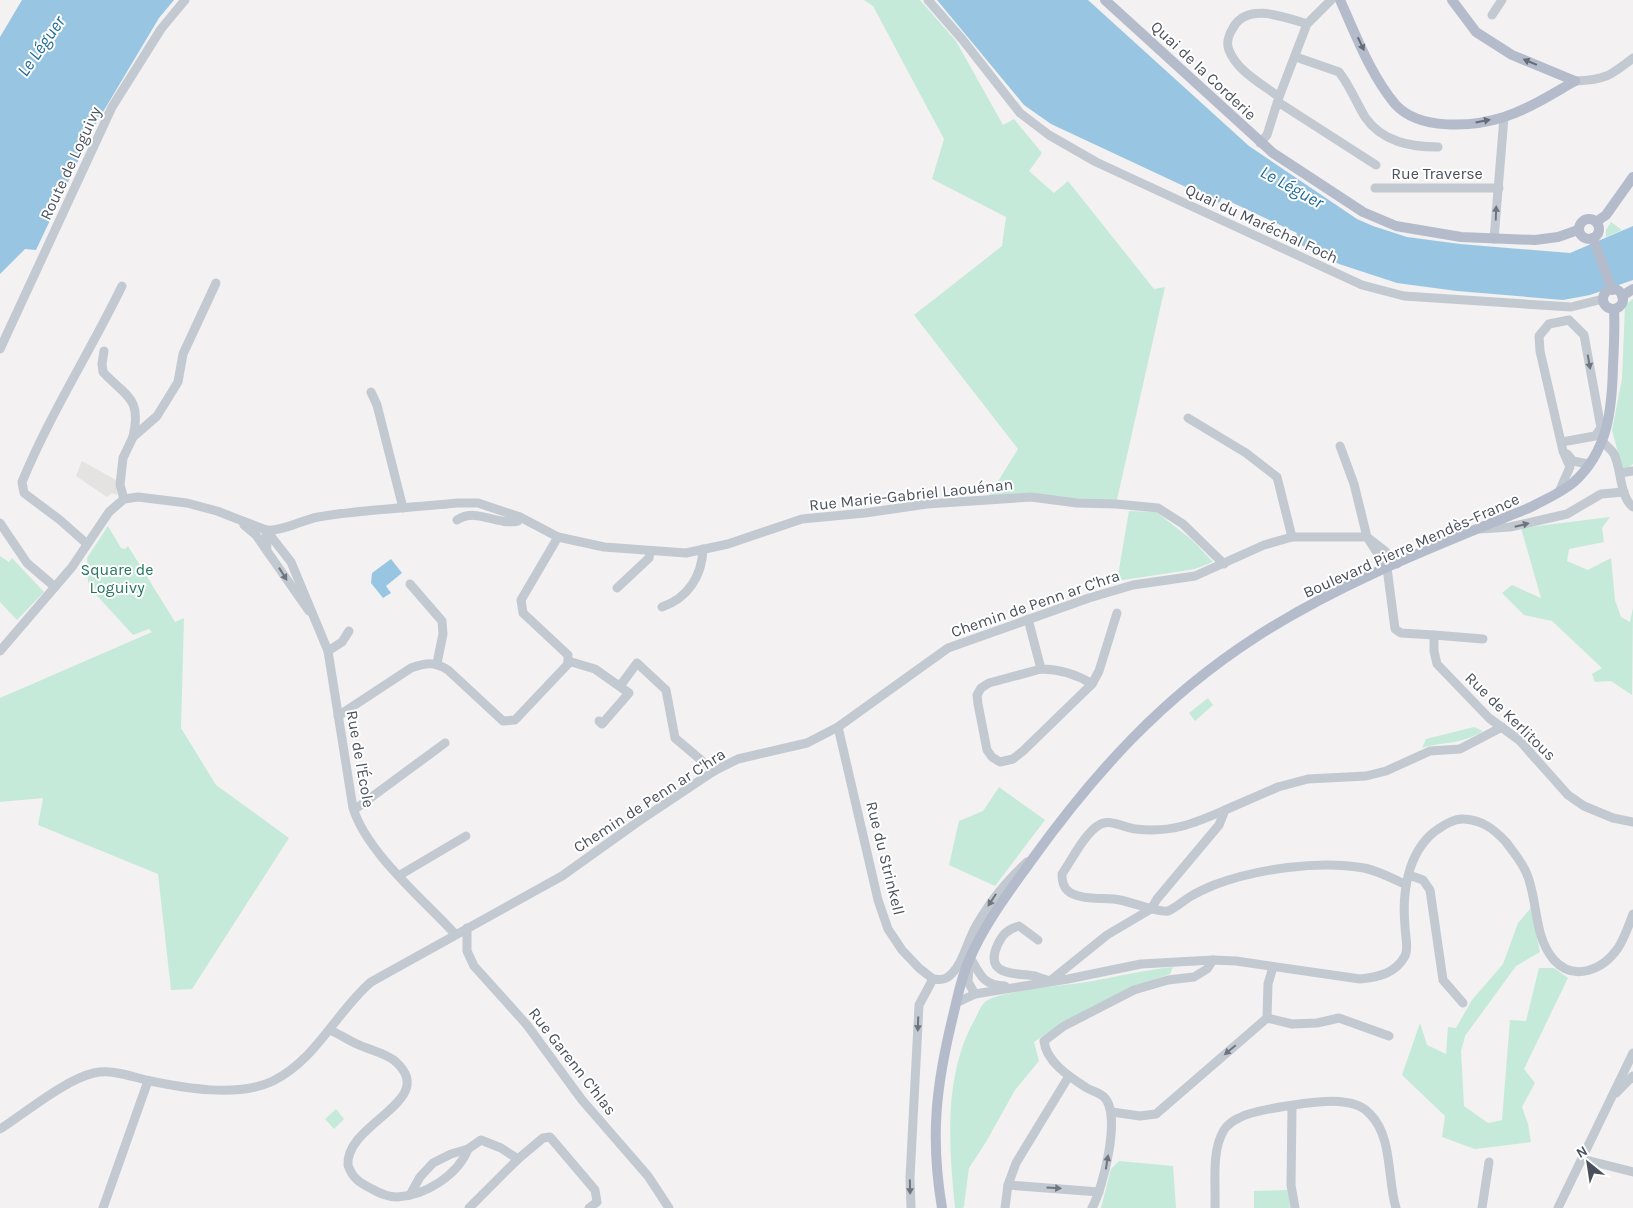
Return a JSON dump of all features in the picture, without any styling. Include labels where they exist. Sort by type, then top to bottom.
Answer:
[{"type":"main road","name":"Quai de la Corderie","points":[[1105,0],[1260,143],[1362,212],[1406,228],[1461,237],[1535,240],[1558,237],[1578,230]]},
{"type":"main road","points":[[1340,0],[1375,76],[1397,106],[1421,120],[1435,123],[1474,123],[1504,117],[1544,100],[1576,81]]},
{"type":"main road","points":[[1452,0],[1476,32],[1512,54],[1576,81]]},
{"type":"main road","points":[[1596,222],[1606,216],[1633,177]]},
{"type":"main road","points":[[1594,240],[1582,237],[1578,230],[1583,220],[1590,219],[1596,222],[1599,231],[1594,240],[1611,289]]},
{"type":"main road","points":[[1611,289],[1618,291],[1622,296],[1622,303],[1614,309],[1606,306],[1603,300],[1606,293],[1611,289]]},
{"type":"main road","points":[[1622,296],[1633,289]]},
{"type":"main road","name":"Boulevard Pierre Mendès-France","points":[[942,1208],[934,1152],[935,1109],[941,1066],[960,984],[970,957],[1001,903],[1038,852],[1089,784],[1124,745],[1189,685],[1258,635],[1308,606],[1392,566],[1531,507],[1559,492],[1574,481],[1602,442],[1611,414],[1614,309]]},
{"type":"street","name":"Route de Loguivy","points":[[0,349],[112,107],[161,29],[185,0]]},
{"type":"street","name":"Quai du Maréchal Foch","points":[[928,0],[962,39],[1020,113],[1049,135],[1096,162],[1362,285],[1404,296],[1571,307],[1603,300]]},
{"type":"street","points":[[1260,143],[1267,135],[1278,100],[1307,24],[1331,0]]},
{"type":"street","points":[[1492,14],[1502,0]]},
{"type":"street","points":[[1307,24],[1284,17],[1255,12],[1236,21],[1229,35],[1228,49],[1238,65],[1278,100],[1376,165]]},
{"type":"street","points":[[1296,57],[1339,72],[1368,121],[1394,141],[1415,147],[1438,147]]},
{"type":"street","points":[[1576,81],[1598,80],[1612,74],[1633,58]]},
{"type":"street","points":[[1494,239],[1504,117]]},
{"type":"street","name":"Rue Traverse","points":[[1375,188],[1499,188]]},
{"type":"street","points":[[133,437],[157,416],[178,382],[183,354],[216,284]]},
{"type":"street","points":[[87,544],[60,520],[24,494],[22,482],[71,380],[92,347],[122,286]]},
{"type":"street","points":[[1559,492],[1570,467],[1562,447],[1540,351],[1539,336],[1549,324],[1569,320],[1584,334],[1601,428],[1595,436],[1562,447]]},
{"type":"street","points":[[104,351],[103,372],[130,396],[137,420],[133,437],[123,458],[120,485],[124,499]]},
{"type":"street","points":[[371,392],[378,405],[403,508]]},
{"type":"street","points":[[1188,418],[1246,453],[1277,477],[1292,537]]},
{"type":"street","points":[[1602,442],[1613,452],[1624,492],[1629,504],[1633,508]]},
{"type":"street","points":[[1340,446],[1354,484],[1367,537],[1392,566],[1396,629],[1402,633],[1483,639]]},
{"type":"street","points":[[1562,447],[1573,461],[1588,464]]},
{"type":"street","points":[[1620,473],[1633,471]]},
{"type":"street","points":[[1477,529],[1510,528],[1567,514],[1601,494],[1624,492]]},
{"type":"street","name":"Rue Marie-Gabriel Laouénan","points":[[266,530],[274,531],[295,522],[319,517],[457,502],[478,503],[520,517],[558,537],[604,547],[650,552],[686,553],[728,544],[802,519],[865,513],[927,504],[1031,497],[1077,503],[1158,508],[1182,524],[1224,564]]},
{"type":"street","points":[[0,651],[55,587],[108,512],[124,499],[138,498],[187,503],[218,511],[266,530],[267,551]]},
{"type":"street","name":"Rue de l'École","points":[[218,511],[250,529],[312,615]]},
{"type":"street","points":[[457,520],[465,515],[476,515],[504,522],[518,521],[520,517]]},
{"type":"street","points":[[0,524],[27,563],[55,587]]},
{"type":"street","name":"Rue de l'École","points":[[266,530],[291,562],[305,590],[312,615],[328,651],[354,810],[364,834],[455,934]]},
{"type":"street","points":[[558,537],[521,600],[522,613],[568,658],[595,669],[629,693],[602,724],[598,721]]},
{"type":"street","name":"Chemin de Penn ar C'hra","points":[[0,1129],[72,1082],[88,1075],[105,1072],[148,1081],[217,1091],[250,1087],[272,1081],[293,1068],[330,1030],[353,998],[371,982],[562,876],[640,820],[714,771],[738,759],[807,743],[838,727],[948,648],[1089,598],[1134,585],[1195,576],[1264,545],[1292,537],[1367,537]]},
{"type":"street","points":[[662,607],[674,603],[694,583],[703,562],[704,549]]},
{"type":"street","points":[[617,588],[649,558],[650,552]]},
{"type":"street","points":[[410,584],[442,621],[443,634],[437,663]]},
{"type":"street","points":[[1092,684],[1079,676],[1041,669],[988,683],[981,688],[977,695],[985,743],[992,757],[1000,762],[1013,759],[1023,752],[1092,684],[1099,671],[1117,613]]},
{"type":"street","points":[[1028,619],[1041,669]]},
{"type":"street","points":[[328,651],[342,642],[349,630]]},
{"type":"street","name":"Rue de Kerlitous","points":[[1434,635],[1434,651],[1437,664],[1489,718],[1519,740],[1568,795],[1584,806],[1613,818],[1633,822]]},
{"type":"street","points":[[338,716],[411,668],[437,663],[448,670],[503,721],[515,720],[568,664],[568,658]]},
{"type":"street","points":[[620,686],[637,663],[666,690],[675,738],[714,771]]},
{"type":"street","name":"Rue du Strinkell","points":[[838,727],[878,900],[888,929],[902,950],[919,968],[934,979]]},
{"type":"street","points":[[1406,885],[1386,874],[1363,868],[1290,868],[1247,876],[1214,885],[1193,894],[1168,911],[1151,909],[1145,905],[1069,892],[1063,885],[1062,874],[1091,832],[1100,824],[1110,822],[1134,829],[1165,831],[1188,826],[1248,798],[1308,779],[1366,776],[1386,771],[1430,751],[1460,749],[1502,727]]},
{"type":"street","points":[[354,810],[445,743]]},
{"type":"street","points":[[1050,982],[1107,935],[1151,909],[1219,825],[1225,810]]},
{"type":"street","points":[[956,1002],[975,994],[1050,982],[1141,964],[1213,960],[1273,966],[1360,979],[1380,977],[1396,968],[1406,955],[1404,903],[1406,885],[1414,858],[1427,838],[1442,826],[1462,818],[1481,822],[1497,832],[1525,869],[1542,938],[1554,960],[1577,973],[1583,973],[1600,964],[1617,949],[1633,914]]},
{"type":"street","points":[[400,875],[466,836]]},
{"type":"street","points":[[911,1208],[910,1178],[919,1005],[934,979],[940,980],[948,976],[958,965],[975,928],[1001,886],[1038,852]]},
{"type":"street","points":[[1409,875],[1422,880],[1430,890],[1443,980],[1463,1003]]},
{"type":"street","points":[[1038,940],[1019,926],[1009,928],[1001,939],[994,955],[996,964],[1004,972],[1017,976],[1034,976],[1050,982]]},
{"type":"street","name":"Rue Garenn C'hlas","points":[[467,928],[467,951],[474,966],[527,1025],[582,1100],[648,1176],[669,1208]]},
{"type":"street","points":[[970,957],[982,978],[994,986],[1019,986]]},
{"type":"street","points":[[970,957],[968,982],[975,994]]},
{"type":"street","points":[[1092,1208],[1105,1174],[1112,1112],[1104,1097],[1069,1076],[1049,1057],[1045,1050],[1044,1041],[1064,1026],[1134,990],[1168,980],[1194,977],[1208,969],[1213,960]]},
{"type":"street","points":[[1112,1112],[1140,1116],[1156,1114],[1268,1018],[1268,984],[1273,966]]},
{"type":"street","points":[[1268,1018],[1292,1024],[1317,1023],[1339,1018],[1388,1036]]},
{"type":"street","points":[[330,1030],[395,1060],[406,1073],[408,1084],[404,1098],[361,1134],[350,1150],[347,1159],[351,1174],[368,1187],[396,1197],[410,1194],[439,1182],[453,1172],[463,1161],[468,1150]]},
{"type":"street","points":[[1558,1208],[1633,1053]]},
{"type":"street","points":[[1005,1208],[1008,1185],[1016,1163],[1069,1076]]},
{"type":"street","points":[[1613,1096],[1633,1076]]},
{"type":"street","points":[[103,1208],[148,1081]]},
{"type":"street","points":[[1215,1208],[1217,1145],[1225,1128],[1239,1117],[1258,1112],[1323,1102],[1343,1102],[1359,1106],[1370,1114],[1381,1127],[1396,1208]]},
{"type":"street","points":[[1292,1107],[1291,1185],[1296,1208]]},
{"type":"street","points":[[469,1208],[518,1159],[542,1138],[550,1137],[594,1190],[597,1202],[589,1208]]},
{"type":"street","points":[[410,1194],[420,1177],[433,1163],[450,1154],[468,1150],[481,1140],[501,1148],[518,1159]]},
{"type":"street","points":[[1582,1159],[1633,1172]]},
{"type":"street","points":[[1482,1208],[1489,1162]]},
{"type":"street","points":[[1008,1185],[1099,1192]]},
{"type":"shaded area","points":[[82,461],[116,480],[117,495],[112,493],[107,497],[76,476]]},
{"type":"green space","points":[[864,0],[920,0],[956,41],[1003,125],[1014,119],[1042,153],[1029,171],[1054,193],[1068,181],[1154,289],[1165,287],[1116,504],[987,499],[1018,449],[914,315],[1002,246],[1006,217],[932,179],[944,139],[873,6]]},
{"type":"green space","points":[[1611,222],[1622,230],[1606,237],[1606,230]]},
{"type":"green space","points":[[1633,299],[1633,464],[1623,472],[1612,430],[1622,379],[1625,305]]},
{"type":"green space","points":[[1129,511],[1156,512],[1192,540],[1213,562],[1195,569],[1117,581]]},
{"type":"green space","points":[[1610,517],[1602,528],[1604,542],[1569,549],[1567,561],[1588,570],[1611,558],[1615,600],[1621,617],[1630,622],[1633,608],[1632,695],[1611,681],[1595,682],[1592,674],[1602,668],[1552,621],[1524,615],[1502,593],[1512,585],[1541,598],[1521,528]]},
{"type":"green space","name":"Square de Loguivy","points":[[108,526],[121,548],[125,549],[128,546],[175,622],[184,618],[181,728],[216,785],[289,838],[192,989],[171,990],[158,874],[38,825],[43,798],[0,802],[0,698],[152,632],[149,629],[133,635],[90,588],[87,558]]},
{"type":"green space","points":[[0,556],[9,562],[12,558],[44,592],[17,620],[0,602]]},
{"type":"green space","points":[[1208,698],[1213,705],[1195,721],[1189,713]]},
{"type":"green space","points":[[1474,727],[1483,731],[1460,741],[1422,748],[1426,739]]},
{"type":"green space","points":[[999,787],[1045,820],[995,886],[949,865],[959,821],[983,811]]},
{"type":"green space","points":[[1531,908],[1540,952],[1516,966],[1465,1036],[1461,1051],[1464,1106],[1488,1123],[1502,1120],[1510,1020],[1526,1021],[1539,968],[1554,968],[1568,978],[1524,1069],[1535,1083],[1522,1107],[1528,1124],[1531,1142],[1475,1149],[1442,1137],[1445,1116],[1402,1075],[1420,1023],[1427,1045],[1446,1054],[1448,1027],[1456,1028],[1472,1000],[1503,964],[1518,923]]},
{"type":"green space","points":[[1173,967],[1170,974],[1134,987],[1099,1003],[1066,1021],[1034,1042],[1039,1061],[1015,1090],[969,1168],[964,1206],[963,1208],[955,1208],[950,1136],[953,1087],[965,1041],[984,1003],[1002,995],[1016,992]]},
{"type":"green space","points":[[336,1109],[344,1119],[334,1129],[325,1119]]},
{"type":"green space","points":[[1119,1161],[1173,1166],[1176,1208],[1101,1208],[1111,1169]]},
{"type":"green space","points":[[1288,1190],[1290,1208],[1254,1208],[1254,1191]]},
{"type":"water","name":"Le Léguer","points":[[22,0],[174,0],[159,18],[94,127],[36,250],[25,249],[0,274],[0,37]]},
{"type":"water","name":"Le Léguer","points":[[937,0],[1088,0],[1249,146],[1357,219],[1407,237],[1460,244],[1570,253],[1633,226],[1633,280],[1590,295],[1563,300],[1457,291],[1397,283],[1339,264],[1293,241],[1296,233],[1222,198],[1220,203],[1051,124],[1024,105]]},
{"type":"water","points":[[391,559],[402,573],[386,586],[391,593],[383,598],[371,583],[372,573]]},
{"type":"pier","points":[[1222,198],[1297,233],[1292,244],[1291,241],[1294,235],[1223,201],[1218,205]]}]
